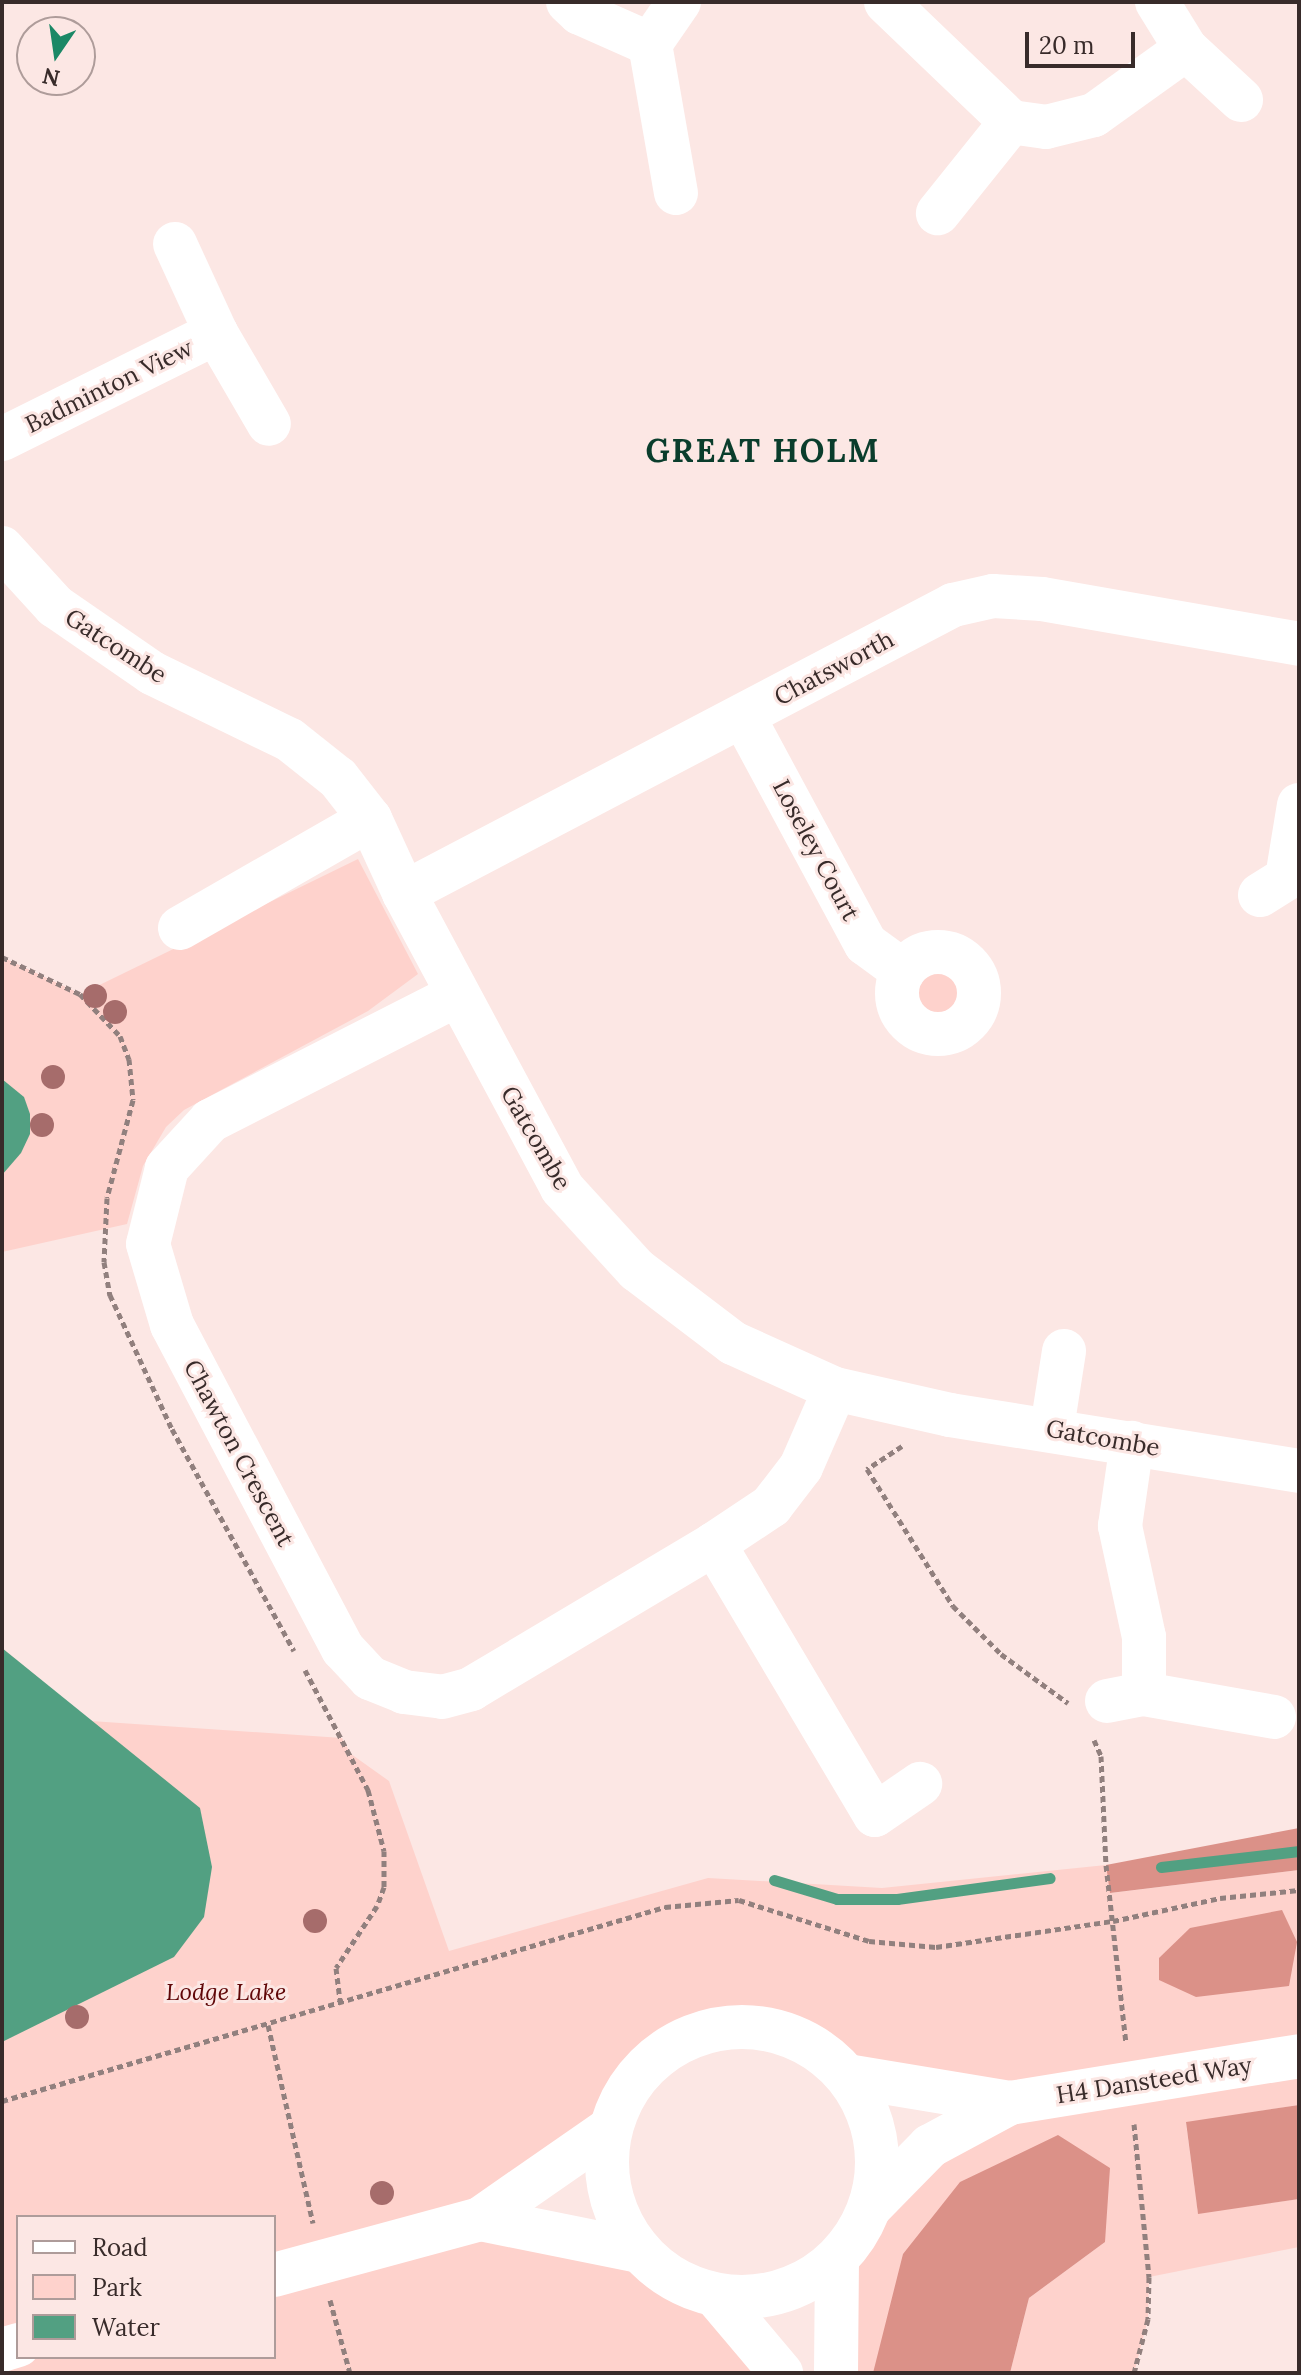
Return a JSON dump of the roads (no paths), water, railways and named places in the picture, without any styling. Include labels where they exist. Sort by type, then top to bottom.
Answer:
[{"type":"street","points":[[568,2],[580,13],[650,44]]},
{"type":"street","points":[[676,193],[650,44],[679,2]]},
{"type":"street","points":[[886,2],[1011,122],[1046,127],[1094,115],[1186,49]]},
{"type":"street","points":[[1157,2],[1186,49],[1241,100]]},
{"type":"street","points":[[938,213],[1011,122]]},
{"type":"street","name":"Badminton View","points":[[175,244],[216,333],[269,424]]},
{"type":"street","name":"Badminton View","points":[[2,439],[216,333]]},
{"type":"street","name":"Gatcombe","points":[[2,548],[55,606],[152,673],[290,740],[338,778],[370,819],[457,995],[562,1188],[637,1270],[733,1343],[835,1389],[950,1415],[1052,1428],[1299,1471]]},
{"type":"street","name":"Chatsworth","points":[[404,893],[953,605],[993,596],[1042,599],[1299,644]]},
{"type":"street","name":"Loseley Court","points":[[743,716],[866,944],[903,971]]},
{"type":"street","points":[[1282,886],[1299,805]]},
{"type":"street","points":[[180,928],[370,819]]},
{"type":"street","name":"Chawton Crescent","points":[[457,995],[210,1121],[167,1168],[148,1244],[172,1325],[343,1649],[370,1678],[404,1692],[442,1697],[471,1689],[714,1544],[771,1506],[801,1467],[835,1389]]},
{"type":"street","points":[[1052,1428],[1064,1351]]},
{"type":"street","points":[[1132,1443],[1120,1526],[1144,1637],[1102,1707],[1274,1717]]},
{"type":"street","points":[[714,1544],[875,1815],[920,1784]]},
{"type":"street","points":[[718,2029],[775,2030],[815,2047],[847,2076],[870,2116],[878,2160],[871,2206],[857,2235],[837,2260],[801,2285],[760,2297],[716,2296],[674,2281],[639,2251],[616,2215],[606,2173],[608,2130],[625,2090],[653,2057],[690,2036],[718,2029]]},
{"type":"street","name":"H4 Dansteed Way","points":[[847,2076],[1010,2103],[1299,2056]]},
{"type":"street","name":"H4 Dansteed Way","points":[[871,2206],[930,2146],[1010,2103]]},
{"type":"street","points":[[276,2274],[480,2219],[608,2130]]},
{"type":"street","points":[[480,2219],[639,2251]]},
{"type":"street","points":[[836,2373],[837,2260]]},
{"type":"street","points":[[716,2296],[781,2373]]},
{"type":"water","points":[[2,1079],[24,1097],[30,1114],[30,1134],[21,1153],[2,1175]]},
{"type":"water","name":"Lodge Lake","points":[[2,1648],[200,1808],[212,1867],[204,1917],[174,1957],[2,2042]]},
{"type":"waterway","points":[[1161,1867],[1299,1851]]},
{"type":"waterway","points":[[774,1880],[837,1899],[897,1899],[1050,1878]]},
{"type":"district","name":"GREAT HOLM","points":[[763,451]]}]
